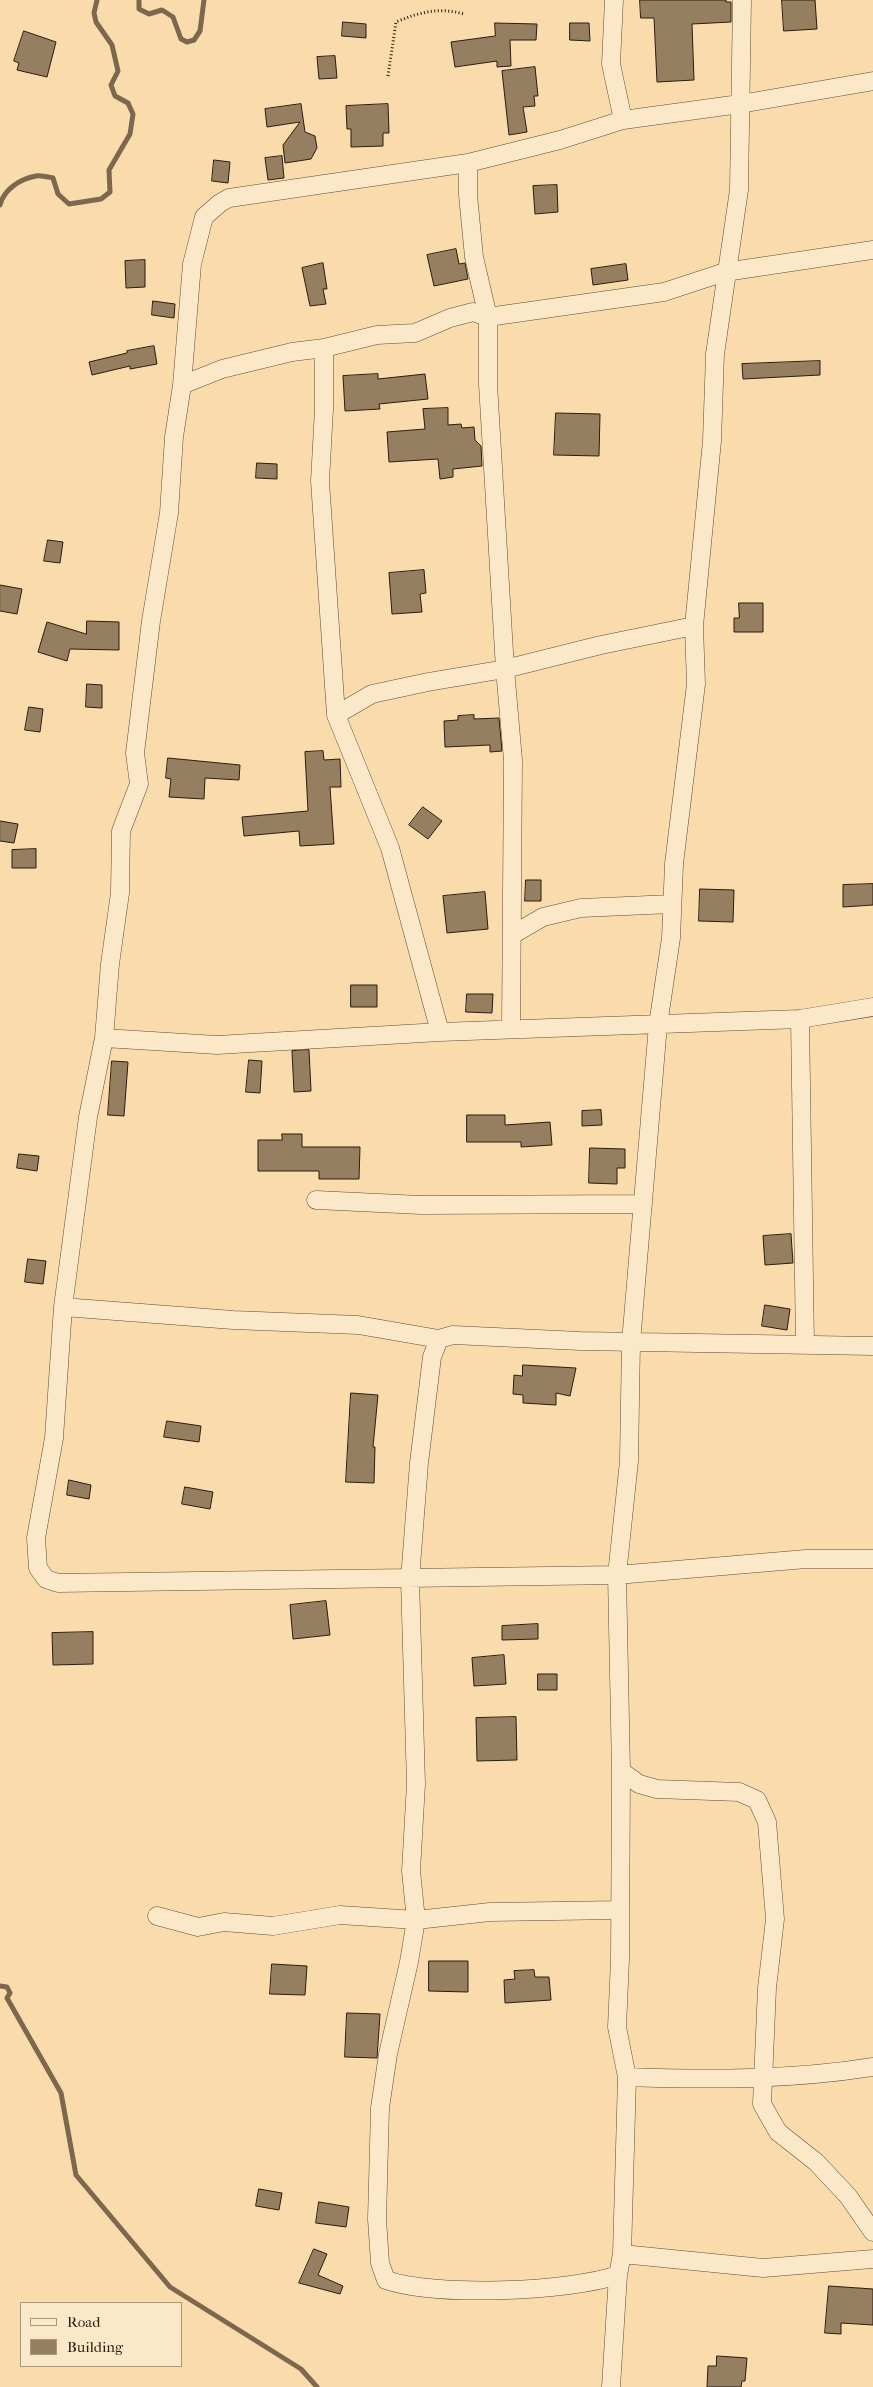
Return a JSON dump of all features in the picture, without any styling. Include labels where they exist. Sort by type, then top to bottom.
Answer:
[{"type":"street","points":[[614,0],[611,64],[623,120]]},
{"type":"street","points":[[611,2387],[618,2275],[622,2254],[627,2078],[618,2026],[621,1771],[617,1575],[629,1461],[631,1342],[658,1026],[671,938],[674,864],[696,684],[694,626],[712,441],[715,354],[725,272],[739,190],[742,0]]},
{"type":"street","points":[[873,81],[740,104],[623,120],[560,140],[468,163],[229,198],[204,217],[192,264],[182,385],[174,437],[169,513],[151,621],[135,753],[139,784],[121,830],[120,893],[110,964],[104,1038],[88,1118],[63,1307],[54,1438],[36,1538],[38,1568],[46,1578],[58,1583],[617,1575],[806,1559],[873,1559]]},
{"type":"street","points":[[468,163],[468,195],[474,257],[488,317],[488,384],[505,669],[513,760],[511,1029]]},
{"type":"street","points":[[182,385],[222,369],[292,352],[324,348],[377,335],[415,333],[450,318],[473,312],[488,317],[664,292],[725,272],[873,250]]},
{"type":"street","points":[[324,348],[324,409],[320,481],[336,715],[390,848],[440,1032]]},
{"type":"street","points":[[336,715],[372,694],[505,669],[601,645],[694,626]]},
{"type":"street","points":[[512,935],[543,917],[581,908],[672,904]]},
{"type":"street","points":[[104,1038],[217,1045],[440,1032],[658,1026],[800,1019],[873,1007]]},
{"type":"street","points":[[800,1019],[804,1345]]},
{"type":"street","points":[[316,1200],[421,1205],[643,1204]]},
{"type":"street","points":[[63,1307],[233,1320],[358,1325],[439,1339],[453,1335],[511,1339],[873,1346]]},
{"type":"street","points":[[439,1339],[432,1357],[428,1386],[419,1463],[410,1579],[416,1784],[411,1871],[416,1920],[409,1962],[388,2054],[380,2108],[377,2219],[380,2263],[386,2280],[406,2286],[481,2290],[598,2282],[618,2275]]},
{"type":"street","points":[[621,1771],[640,1784],[658,1789],[739,1792],[757,1800],[767,1822],[775,1919],[767,1988],[762,2104],[778,2132],[816,2162],[848,2196],[873,2232]]},
{"type":"street","points":[[157,1916],[198,1926],[224,1922],[273,1926],[340,1915],[416,1920],[490,1912],[620,1910]]},
{"type":"street","points":[[627,2078],[702,2080],[834,2073],[873,2067]]},
{"type":"street","points":[[622,2254],[763,2268],[873,2259]]},
{"type":"path","points":[[388,76],[396,22],[418,12],[446,9],[464,14]]},
{"type":"building","points":[[640,0],[726,0],[726,2],[731,2],[731,22],[692,24],[694,80],[657,82],[654,18],[641,18]]},
{"type":"building","points":[[782,0],[815,0],[817,29],[784,31]]},
{"type":"building","points":[[343,22],[366,24],[366,38],[342,36]]},
{"type":"building","points":[[495,23],[537,24],[536,40],[510,40],[511,66],[497,67],[497,61],[455,67],[451,42],[495,36]]},
{"type":"building","points":[[570,23],[589,23],[590,41],[570,40]]},
{"type":"building","points":[[24,31],[56,42],[47,77],[17,70],[19,63],[14,61]]},
{"type":"building","points":[[335,56],[337,78],[319,79],[317,57]]},
{"type":"building","points":[[535,67],[538,96],[534,96],[535,106],[523,107],[527,132],[509,135],[502,71]]},
{"type":"building","points":[[301,104],[305,132],[315,136],[317,148],[311,159],[285,163],[283,145],[300,122],[267,127],[265,109]]},
{"type":"building","points":[[388,104],[389,133],[383,133],[383,146],[351,147],[351,129],[347,129],[346,106]]},
{"type":"building","points":[[282,156],[284,178],[268,180],[265,158]]},
{"type":"building","points":[[214,160],[230,162],[228,183],[212,181]]},
{"type":"building","points":[[557,185],[558,212],[535,214],[533,186]]},
{"type":"building","points":[[456,249],[459,264],[465,263],[468,279],[434,286],[427,255]]},
{"type":"building","points":[[145,260],[145,287],[126,288],[125,261]]},
{"type":"building","points":[[323,263],[327,289],[323,289],[326,304],[310,306],[302,268]]},
{"type":"building","points":[[626,264],[628,280],[593,285],[591,269]]},
{"type":"building","points":[[153,301],[175,304],[174,318],[152,315]]},
{"type":"building","points":[[154,346],[157,364],[130,369],[130,366],[92,375],[89,362],[127,353],[127,351]]},
{"type":"building","points":[[820,361],[820,375],[743,379],[742,364]]},
{"type":"building","points":[[378,374],[378,379],[425,374],[428,399],[379,404],[380,409],[345,411],[343,376]]},
{"type":"building","points":[[448,408],[448,425],[461,424],[462,428],[474,427],[475,440],[481,446],[482,466],[453,469],[453,477],[440,479],[438,459],[389,462],[387,432],[425,429],[423,409]]},
{"type":"building","points":[[556,413],[600,414],[599,456],[554,455]]},
{"type":"building","points":[[257,463],[277,464],[277,479],[256,478]]},
{"type":"building","points":[[48,540],[63,542],[60,563],[44,561]]},
{"type":"building","points":[[424,570],[426,593],[420,594],[422,612],[392,614],[389,573]]},
{"type":"building","points":[[0,585],[22,589],[17,614],[0,611]]},
{"type":"building","points":[[739,603],[763,603],[763,632],[734,632],[734,618],[739,618]]},
{"type":"building","points":[[87,621],[119,622],[119,650],[70,649],[67,661],[38,652],[47,622],[86,634]]},
{"type":"building","points":[[87,684],[102,685],[102,708],[86,707]]},
{"type":"building","points":[[29,707],[43,709],[40,732],[25,730]]},
{"type":"building","points":[[474,715],[474,719],[499,718],[502,751],[490,752],[490,745],[445,747],[444,721],[458,720],[458,716]]},
{"type":"building","points":[[323,751],[324,760],[340,759],[341,787],[330,787],[334,844],[300,846],[299,831],[244,836],[242,817],[308,811],[305,752]]},
{"type":"building","points":[[168,758],[240,765],[239,780],[205,778],[204,799],[169,797],[171,779],[166,778]]},
{"type":"building","points":[[423,807],[442,821],[428,839],[409,825]]},
{"type":"building","points":[[0,821],[18,824],[14,843],[0,841]]},
{"type":"building","points":[[36,849],[36,868],[12,868],[12,850]]},
{"type":"building","points":[[526,880],[541,880],[541,901],[525,901]]},
{"type":"building","points":[[873,884],[873,905],[843,907],[843,885]]},
{"type":"building","points":[[700,889],[734,890],[733,922],[699,921]]},
{"type":"building","points":[[485,892],[488,929],[447,933],[443,896]]},
{"type":"building","points":[[351,985],[377,985],[377,1007],[351,1007]]},
{"type":"building","points":[[467,994],[493,994],[492,1013],[466,1012]]},
{"type":"building","points":[[309,1050],[311,1091],[294,1092],[292,1051]]},
{"type":"building","points":[[249,1060],[262,1061],[260,1093],[246,1092]]},
{"type":"building","points":[[112,1061],[128,1062],[124,1116],[108,1115]]},
{"type":"building","points":[[601,1110],[602,1125],[582,1126],[582,1111]]},
{"type":"building","points":[[467,1115],[505,1115],[505,1125],[550,1122],[552,1145],[521,1147],[521,1142],[467,1142]]},
{"type":"building","points":[[282,1134],[302,1134],[302,1147],[360,1147],[359,1179],[319,1179],[319,1171],[258,1171],[258,1140],[282,1140]]},
{"type":"building","points":[[590,1148],[625,1149],[625,1168],[617,1168],[617,1184],[589,1183]]},
{"type":"building","points":[[19,1154],[39,1156],[37,1171],[17,1168]]},
{"type":"building","points":[[791,1234],[793,1263],[765,1265],[763,1236]]},
{"type":"building","points":[[28,1259],[46,1261],[43,1284],[25,1282]]},
{"type":"building","points":[[765,1305],[790,1309],[787,1330],[762,1326]]},
{"type":"building","points":[[523,1365],[576,1368],[570,1396],[556,1393],[556,1405],[523,1403],[523,1395],[513,1394],[514,1375],[522,1376]]},
{"type":"building","points":[[351,1393],[378,1395],[373,1447],[375,1447],[374,1483],[346,1482]]},
{"type":"building","points":[[167,1421],[201,1426],[199,1442],[164,1437]]},
{"type":"building","points":[[69,1480],[91,1485],[89,1499],[67,1495]]},
{"type":"building","points":[[185,1487],[213,1492],[210,1509],[182,1504]]},
{"type":"building","points":[[326,1601],[330,1635],[293,1639],[290,1605]]},
{"type":"building","points":[[538,1624],[538,1639],[502,1640],[502,1626]]},
{"type":"building","points":[[93,1632],[93,1664],[53,1665],[52,1633]]},
{"type":"building","points":[[504,1655],[506,1684],[474,1686],[472,1658]]},
{"type":"building","points":[[538,1674],[557,1674],[557,1690],[538,1690]]},
{"type":"building","points":[[516,1717],[517,1760],[477,1761],[476,1718]]},
{"type":"building","points":[[429,1961],[468,1961],[468,1992],[429,1991]]},
{"type":"building","points":[[272,1964],[307,1966],[305,1995],[270,1994]]},
{"type":"building","points":[[534,1970],[535,1977],[549,1977],[551,2000],[505,2003],[504,1980],[515,1979],[514,1971]]},
{"type":"building","points":[[347,2013],[380,2014],[377,2058],[345,2057]]},
{"type":"building","points":[[259,2189],[282,2193],[279,2210],[256,2206]]},
{"type":"building","points":[[319,2202],[349,2207],[346,2227],[316,2223]]},
{"type":"building","points":[[314,2249],[327,2254],[318,2275],[343,2286],[340,2294],[299,2283]]},
{"type":"building","points":[[829,2286],[873,2289],[873,2325],[841,2323],[841,2334],[825,2333]]},
{"type":"building","points":[[717,2356],[747,2358],[745,2381],[742,2381],[741,2387],[707,2387],[708,2366],[716,2366]]},
{"type":"waterway","points":[[0,205],[5,194],[14,186],[30,177],[38,176],[53,178],[58,194],[69,204],[101,199],[110,192],[109,170],[130,134],[133,114],[128,103],[115,96],[111,85],[118,71],[112,45],[96,22],[94,13],[97,0]]},
{"type":"waterway","points":[[139,0],[139,9],[149,14],[162,10],[173,17],[181,39],[187,42],[194,40],[200,31],[204,0]]},
{"type":"waterway","points":[[0,1986],[7,1987],[10,1993],[7,1998],[61,2093],[76,2175],[170,2287],[301,2369],[317,2387]]}]
